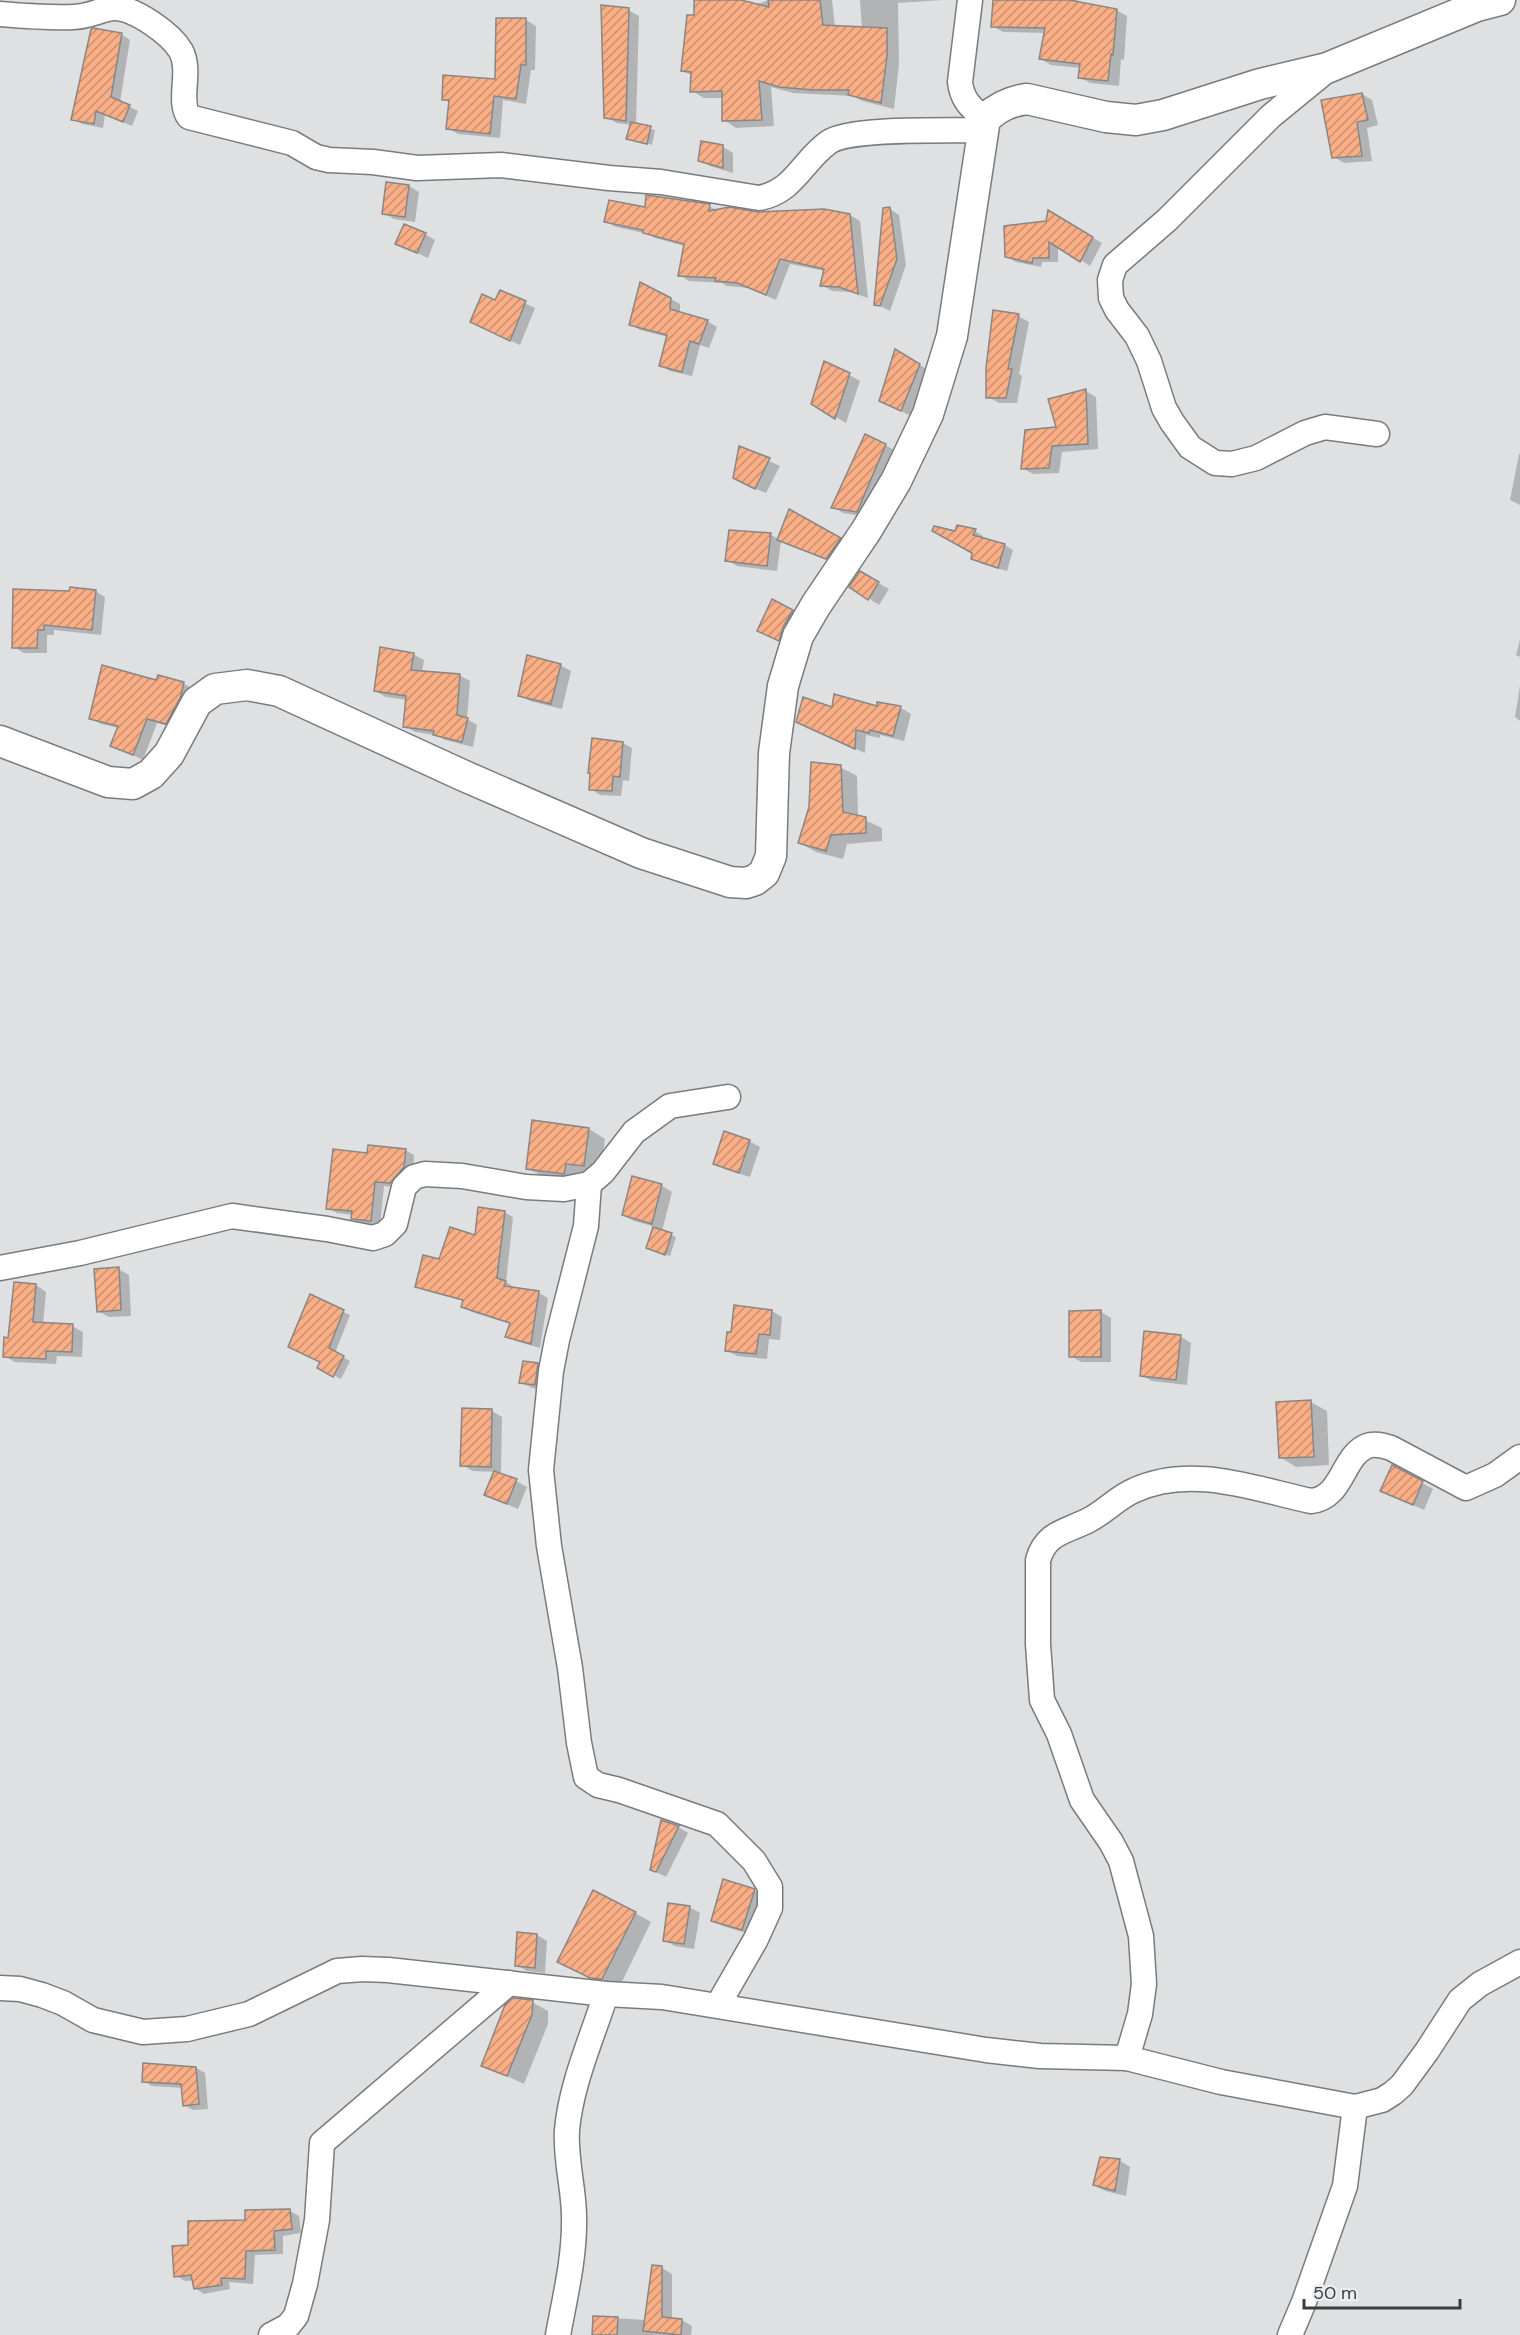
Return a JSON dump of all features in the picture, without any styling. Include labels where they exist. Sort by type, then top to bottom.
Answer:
[{"type":"street","points":[[970,0],[960,81],[961,94],[984,124]]},
{"type":"street","points":[[0,741],[108,782],[132,784],[151,774],[170,754],[197,702],[216,689],[246,685],[279,691],[462,775],[641,853],[730,882],[746,883],[755,880],[764,873],[771,856],[774,753],[783,686],[798,636],[816,604],[866,531],[896,481],[928,414],[952,336],[984,124],[997,109],[1014,100],[1028,99],[1106,117],[1136,120],[1163,115],[1260,84],[1334,65],[1477,6],[1500,0]]},
{"type":"street","points":[[0,14],[75,17],[116,8],[131,11],[152,23],[177,45],[183,54],[187,79],[184,105],[189,117],[292,143],[316,157],[328,160],[373,162],[417,168],[501,165],[662,182],[759,198],[775,195],[830,142],[844,136],[984,124]]},
{"type":"street","points":[[1334,65],[1302,88],[1271,116],[1167,220],[1115,265],[1110,280],[1111,297],[1117,310],[1137,336],[1149,361],[1164,408],[1172,422],[1190,447],[1215,463],[1232,464],[1256,458],[1305,433],[1325,427],[1377,434]]},
{"type":"street","points":[[0,1268],[80,1253],[232,1215],[373,1238],[385,1234],[395,1224],[404,1187],[414,1178],[425,1174],[462,1176],[526,1187],[555,1189],[589,1185],[603,1172],[634,1132],[670,1106],[728,1096]]},
{"type":"street","points":[[589,1185],[586,1226],[551,1371],[541,1470],[549,1546],[570,1668],[579,1743],[586,1777],[598,1785],[717,1824],[754,1861],[770,1887],[770,1908],[756,1939],[717,2005]]},
{"type":"street","points":[[1127,2058],[1140,2014],[1144,1984],[1141,1936],[1120,1861],[1111,1842],[1082,1800],[1059,1734],[1042,1700],[1038,1644],[1038,1560],[1041,1548],[1061,1532],[1090,1520],[1117,1499],[1162,1480],[1186,1478],[1223,1482],[1311,1501],[1320,1500],[1332,1491],[1358,1453],[1368,1446],[1378,1445],[1391,1448],[1466,1488],[1494,1475],[1520,1457]]},
{"type":"street","points":[[0,1988],[20,1989],[42,1995],[63,2003],[93,2020],[143,2032],[187,2029],[249,2014],[337,1971],[388,1970],[606,1994],[662,1997],[986,2050],[1040,2056],[1127,2058],[1221,2082],[1354,2107],[1382,2100],[1393,2093],[1402,2085],[1427,2051],[1460,2000],[1480,1984],[1520,1962]]},
{"type":"street","points":[[271,2335],[288,2326],[296,2316],[305,2284],[317,2220],[322,2143],[509,1983]]},
{"type":"street","points":[[558,2335],[572,2248],[574,2218],[572,2180],[567,2153],[568,2128],[578,2081],[606,1994]]},
{"type":"street","points":[[1290,2335],[1345,2186],[1354,2107]]},
{"type":"building","points":[[694,0],[741,0],[769,7],[768,0],[820,0],[823,25],[887,28],[887,56],[881,103],[848,95],[849,90],[779,87],[759,81],[762,120],[722,121],[722,91],[690,92],[691,72],[681,71],[687,15],[694,15]]},
{"type":"building","points":[[993,0],[1069,0],[1117,9],[1108,81],[1078,78],[1080,64],[1039,59],[1045,28],[991,27]]},
{"type":"building","points":[[601,5],[629,8],[626,121],[604,118]]},
{"type":"building","points":[[496,18],[526,18],[526,65],[521,65],[516,99],[494,96],[490,134],[446,129],[449,100],[442,100],[443,75],[495,79]]},
{"type":"building","points":[[93,28],[122,33],[111,97],[130,105],[123,122],[96,111],[94,124],[71,120]]},
{"type":"building","points":[[1362,93],[1368,120],[1357,122],[1362,156],[1332,158],[1321,100]]},
{"type":"building","points":[[631,122],[651,126],[647,144],[626,139]]},
{"type":"building","points":[[701,141],[723,145],[723,168],[698,161]]},
{"type":"building","points":[[386,182],[409,185],[405,217],[382,214]]},
{"type":"building","points":[[646,195],[710,204],[709,211],[729,207],[758,212],[824,209],[850,214],[858,294],[839,287],[820,286],[824,269],[780,259],[766,295],[737,283],[715,281],[716,278],[678,276],[684,244],[643,233],[643,230],[604,222],[609,200],[645,207]]},
{"type":"building","points":[[890,207],[897,259],[880,306],[874,305],[883,208]]},
{"type":"building","points":[[1048,210],[1093,237],[1080,262],[1049,242],[1049,258],[1033,258],[1032,263],[1005,257],[1004,226],[1046,221]]},
{"type":"building","points":[[404,224],[426,233],[417,253],[395,244]]},
{"type":"building","points":[[640,282],[671,298],[670,309],[708,320],[699,344],[690,341],[682,372],[659,366],[667,335],[629,325]]},
{"type":"building","points":[[500,290],[526,301],[510,341],[470,322],[482,294],[495,300]]},
{"type":"building","points":[[993,310],[1019,314],[1008,369],[1012,369],[1006,398],[986,398],[986,368]]},
{"type":"building","points":[[895,349],[920,364],[901,411],[879,401]]},
{"type":"building","points":[[824,361],[850,373],[835,419],[811,404]]},
{"type":"building","points":[[1086,389],[1088,444],[1052,446],[1049,468],[1021,469],[1025,430],[1056,427],[1048,399]]},
{"type":"building","points":[[865,434],[886,444],[857,512],[831,508]]},
{"type":"building","points":[[739,446],[770,458],[755,489],[733,478]]},
{"type":"building","points":[[789,509],[841,538],[826,559],[777,540]]},
{"type":"building","points":[[957,525],[976,529],[973,535],[1005,544],[998,568],[971,559],[972,553],[932,531],[934,526],[955,531]]},
{"type":"building","points":[[729,530],[771,533],[767,566],[725,561]]},
{"type":"building","points":[[860,571],[879,582],[868,600],[849,587]]},
{"type":"building","points":[[70,587],[96,590],[92,630],[44,625],[44,630],[38,630],[37,648],[12,648],[13,589],[69,591]]},
{"type":"building","points":[[772,599],[793,610],[783,627],[779,641],[757,631]]},
{"type":"building","points":[[380,647],[414,653],[411,670],[460,674],[457,715],[468,718],[462,742],[433,735],[434,731],[403,727],[406,696],[374,691]]},
{"type":"building","points":[[527,655],[561,664],[551,704],[518,696]]},
{"type":"building","points":[[102,665],[156,680],[158,675],[184,682],[181,696],[166,724],[147,719],[133,755],[110,746],[118,726],[89,719]]},
{"type":"building","points":[[834,694],[877,706],[877,702],[901,706],[893,736],[870,730],[869,733],[856,730],[855,749],[796,722],[803,697],[832,707]]},
{"type":"building","points":[[592,738],[623,742],[620,777],[613,776],[612,791],[589,790],[590,773],[588,773]]},
{"type":"building","points":[[811,762],[841,765],[843,812],[866,817],[866,833],[831,835],[826,851],[798,843],[809,807]]},
{"type":"building","points":[[532,1120],[589,1128],[584,1166],[566,1164],[564,1174],[526,1169]]},
{"type":"building","points":[[724,1131],[750,1140],[739,1173],[713,1164]]},
{"type":"building","points":[[368,1145],[406,1149],[404,1167],[390,1183],[375,1182],[371,1221],[351,1219],[352,1211],[326,1209],[333,1149],[367,1153]]},
{"type":"building","points":[[632,1176],[662,1184],[652,1224],[622,1215]]},
{"type":"building","points":[[478,1207],[505,1211],[497,1278],[506,1281],[504,1286],[539,1291],[531,1344],[505,1337],[510,1323],[461,1307],[463,1300],[415,1287],[423,1255],[439,1259],[450,1227],[475,1235]]},
{"type":"building","points":[[653,1227],[672,1233],[665,1255],[646,1248]]},
{"type":"building","points":[[119,1267],[121,1310],[97,1312],[94,1269]]},
{"type":"building","points":[[14,1282],[36,1284],[33,1322],[73,1324],[72,1352],[46,1351],[46,1359],[3,1357],[4,1337],[8,1338]]},
{"type":"building","points":[[310,1294],[344,1310],[329,1348],[344,1356],[333,1377],[317,1368],[320,1362],[288,1347]]},
{"type":"building","points":[[734,1305],[772,1310],[770,1335],[759,1334],[756,1354],[725,1351],[727,1332],[731,1332]]},
{"type":"building","points":[[1101,1310],[1101,1357],[1069,1357],[1069,1311]]},
{"type":"building","points":[[1144,1331],[1181,1335],[1176,1380],[1140,1376]]},
{"type":"building","points":[[523,1361],[538,1363],[535,1385],[519,1383]]},
{"type":"building","points":[[1311,1400],[1314,1457],[1279,1458],[1276,1402]]},
{"type":"building","points":[[462,1408],[492,1409],[491,1467],[460,1466]]},
{"type":"building","points":[[1392,1465],[1423,1481],[1413,1505],[1380,1491]]},
{"type":"building","points":[[494,1471],[517,1479],[507,1504],[484,1495]]},
{"type":"building","points":[[661,1820],[679,1826],[656,1872],[650,1870]]},
{"type":"building","points":[[723,1879],[755,1889],[742,1930],[711,1921]]},
{"type":"building","points":[[593,1890],[636,1912],[602,1979],[590,1978],[557,1962]]},
{"type":"building","points":[[668,1903],[690,1906],[684,1944],[663,1941]]},
{"type":"building","points":[[517,1932],[537,1934],[535,1968],[515,1966]]},
{"type":"building","points":[[513,1998],[533,2000],[532,2015],[507,2076],[481,2066],[505,2005]]},
{"type":"building","points":[[143,2063],[196,2067],[199,2104],[183,2106],[181,2084],[142,2082]]},
{"type":"building","points":[[1100,2157],[1120,2159],[1115,2191],[1093,2185]]},
{"type":"building","points":[[290,2209],[292,2229],[274,2231],[275,2250],[246,2251],[245,2279],[221,2278],[222,2285],[194,2289],[191,2275],[174,2277],[172,2246],[188,2245],[188,2221],[245,2220],[245,2210]]},
{"type":"building","points":[[652,2265],[662,2266],[662,2317],[682,2319],[681,2335],[643,2331]]},
{"type":"building","points":[[593,2316],[618,2317],[617,2335],[592,2335]]}]
